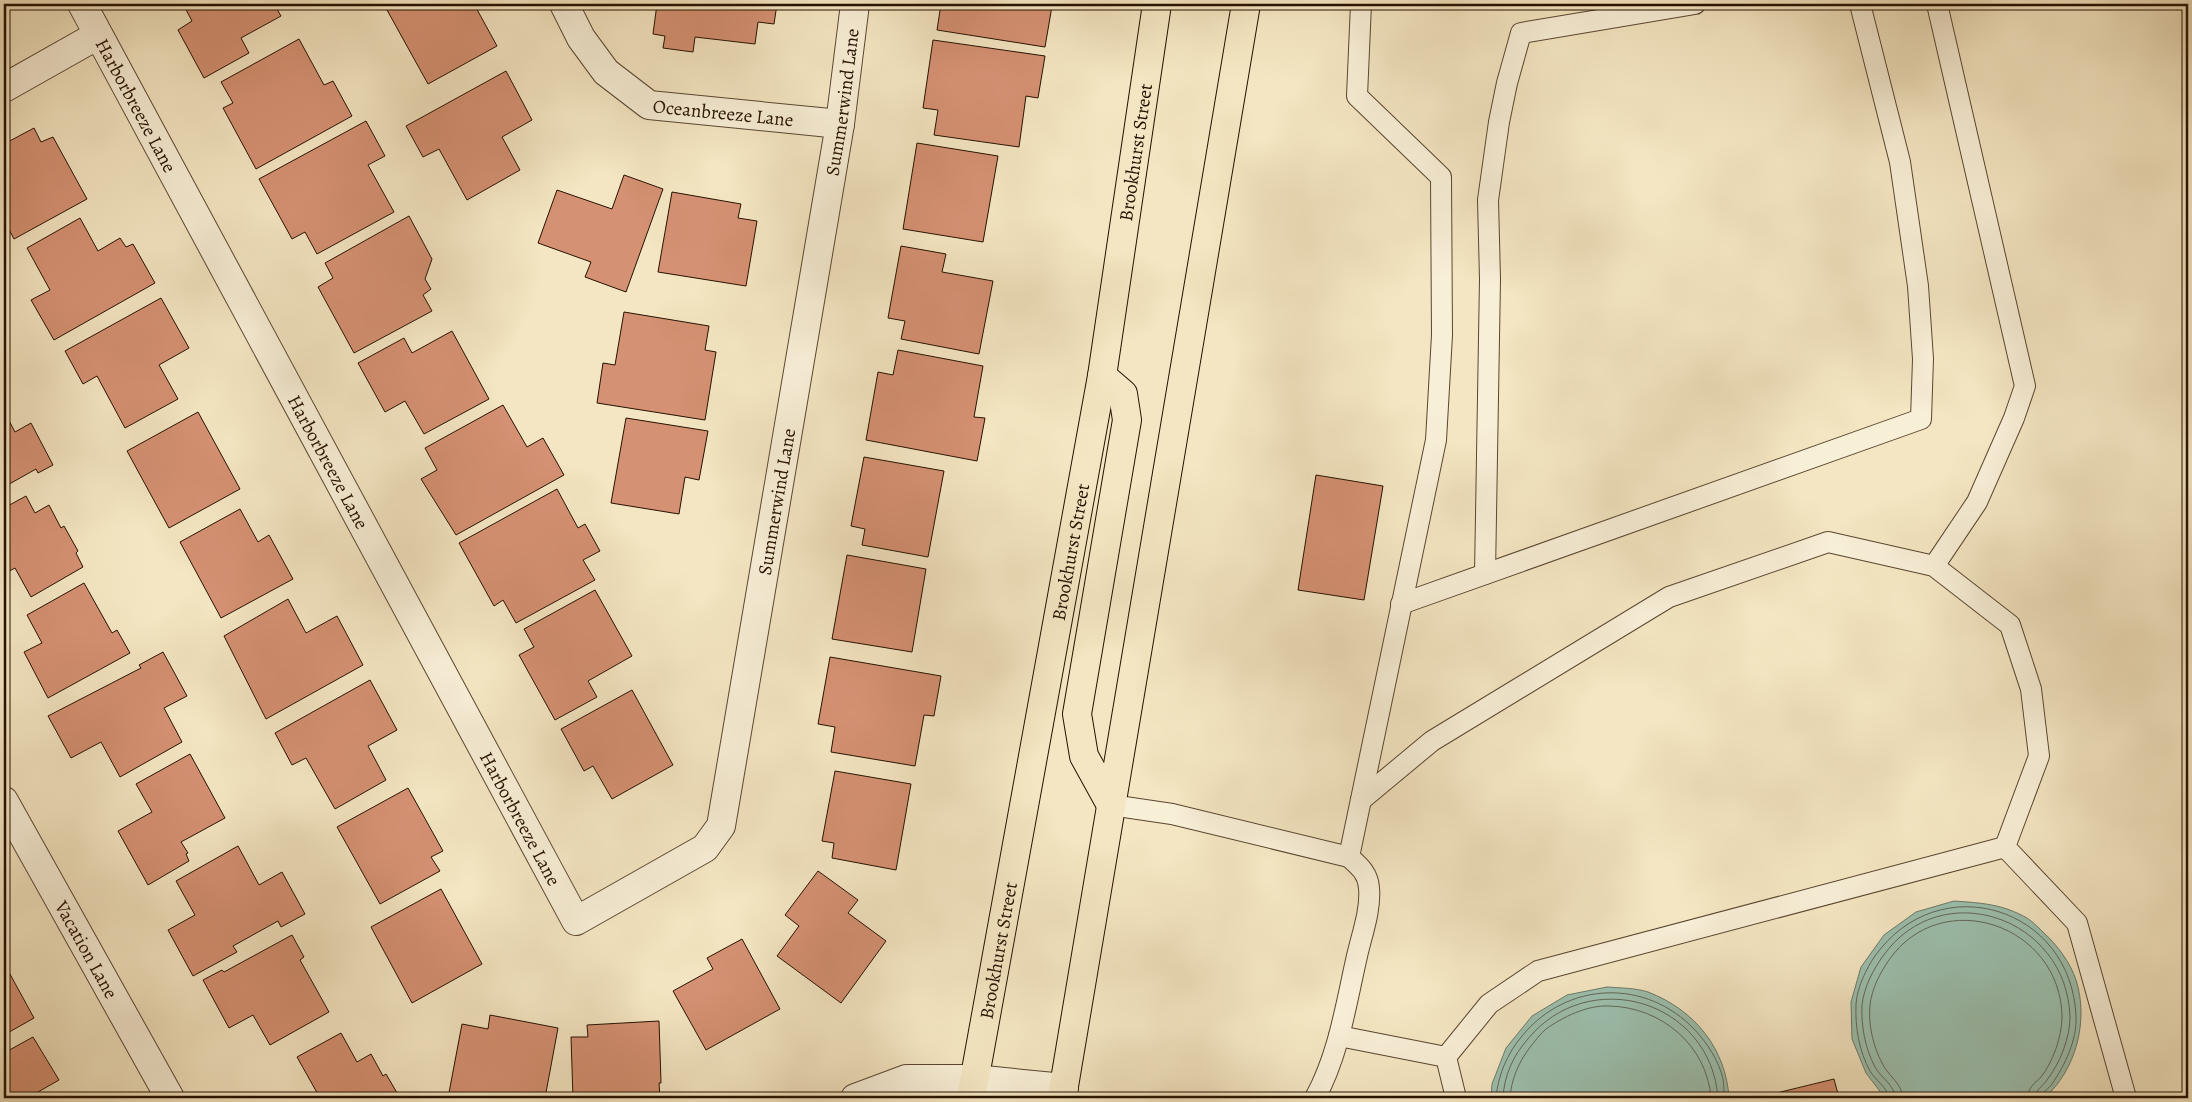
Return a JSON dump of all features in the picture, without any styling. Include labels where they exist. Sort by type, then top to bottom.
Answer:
[{"type":"main road","name":"Brookhurst Street","points":[[973,1088],[1102,376],[1157,4]]},
{"type":"main road","points":[[1063,1093],[1246,4]]},
{"type":"main road","points":[[1102,376],[1123,394],[1127,420],[1077,714],[1084,756],[1110,805]]},
{"type":"street","name":"Harborbreeze Lane","points":[[82,4],[576,921]]},
{"type":"street","name":"Oceanbreeze Lane","points":[[564,4],[581,38],[606,72],[648,105],[840,124]]},
{"type":"street","name":"Summerwind Lane","points":[[576,921],[705,848],[721,826],[840,124],[855,4]]},
{"type":"street","points":[[4,88],[98,36]]},
{"type":"street","name":"Vacation Lane","points":[[4,801],[170,1098]]},
{"type":"street","points":[[855,1098],[906,1079],[973,1088],[1063,1093]]},
{"type":"lane","points":[[1349,857],[1436,440],[1442,335],[1441,177],[1357,96],[1361,4]]},
{"type":"lane","points":[[1485,574],[1490,297],[1488,200],[1499,122],[1507,83],[1521,33],[1695,4]]},
{"type":"lane","points":[[1401,604],[1921,419],[1923,359],[1918,286],[1902,172],[1860,4]]},
{"type":"lane","points":[[1934,566],[1977,502],[2014,418],[2025,386],[1937,4]]},
{"type":"lane","points":[[1361,800],[1432,741],[1669,598],[1828,542],[1934,566],[2010,625],[2031,688],[2039,756],[2005,847]]},
{"type":"lane","points":[[1110,805],[1172,814],[1349,857],[1363,869],[1369,886],[1367,911],[1340,1036],[1328,1074],[1315,1098]]},
{"type":"lane","points":[[1446,1057],[1489,1004],[1538,971],[2005,847]]},
{"type":"lane","points":[[2005,847],[2077,923],[2126,1098]]},
{"type":"lane","points":[[1340,1036],[1446,1057]]},
{"type":"lane","points":[[1446,1057],[1456,1098]]},
{"type":"water","points":[[1954,901],[2000,907],[2027,918],[2054,943],[2067,960],[2073,973],[2080,995],[2081,1012],[2077,1044],[2064,1074],[2044,1098],[1885,1098],[1866,1073],[1852,1039],[1851,1002],[1861,967],[1884,935],[1916,912]]},
{"type":"water","points":[[1607,987],[1648,992],[1680,1009],[1705,1033],[1714,1048],[1722,1063],[1727,1080],[1729,1098],[1491,1098],[1492,1084],[1506,1048],[1532,1016],[1567,995]]},
{"type":"building","points":[[183,4],[274,4],[281,16],[241,38],[249,53],[204,78],[178,30],[192,21]]},
{"type":"building","points":[[399,4],[474,4],[497,46],[428,84],[387,10]]},
{"type":"building","points":[[657,4],[777,4],[774,24],[758,22],[755,44],[695,37],[693,52],[663,48],[665,36],[653,34]]},
{"type":"building","points":[[941,4],[1042,4],[1052,6],[1045,47],[937,30]]},
{"type":"building","points":[[299,39],[324,85],[333,81],[352,116],[256,169],[223,108],[233,103],[221,82]]},
{"type":"building","points":[[933,40],[1045,56],[1038,98],[1026,96],[1019,147],[934,135],[938,110],[923,108]]},
{"type":"building","points":[[506,71],[532,120],[502,137],[520,170],[467,200],[439,149],[423,157],[406,126]]},
{"type":"building","points":[[366,121],[385,156],[368,165],[394,212],[317,254],[305,232],[292,239],[259,179]]},
{"type":"building","points":[[34,128],[41,142],[53,137],[87,199],[14,239],[4,220],[4,144]]},
{"type":"building","points":[[917,143],[998,156],[983,242],[903,229]]},
{"type":"building","points":[[624,175],[663,189],[626,292],[585,277],[591,262],[538,243],[557,190],[612,209]]},
{"type":"building","points":[[672,192],[741,204],[738,218],[757,221],[746,286],[658,272]]},
{"type":"building","points":[[409,216],[432,259],[425,279],[431,289],[423,295],[432,311],[354,353],[318,287],[333,278],[325,263]]},
{"type":"building","points":[[80,218],[98,251],[120,238],[126,247],[133,244],[155,283],[54,340],[31,300],[50,290],[27,248]]},
{"type":"building","points":[[901,246],[946,254],[942,272],[993,281],[979,354],[901,339],[905,321],[888,318]]},
{"type":"building","points":[[161,298],[189,348],[159,365],[178,399],[125,428],[97,376],[83,384],[65,351]]},
{"type":"building","points":[[624,312],[709,326],[705,350],[716,352],[705,420],[597,403],[603,363],[615,365]]},
{"type":"building","points":[[452,331],[489,399],[424,434],[405,401],[385,412],[358,363],[404,338],[412,353]]},
{"type":"building","points":[[898,350],[983,366],[974,417],[985,418],[977,461],[866,440],[878,372],[893,375]]},
{"type":"building","points":[[503,405],[527,447],[543,438],[564,475],[456,535],[421,479],[437,470],[425,448]]},
{"type":"building","points":[[4,411],[15,432],[31,423],[53,465],[38,473],[36,469],[4,487]]},
{"type":"building","points":[[198,412],[240,489],[169,528],[127,451]]},
{"type":"building","points":[[626,418],[708,431],[699,480],[685,477],[679,514],[611,503]]},
{"type":"building","points":[[864,457],[944,471],[928,557],[862,545],[865,529],[851,526]]},
{"type":"building","points":[[1316,475],[1383,486],[1364,600],[1298,590]]},
{"type":"building","points":[[557,489],[578,528],[585,524],[600,551],[583,560],[595,580],[516,623],[503,600],[494,606],[459,543]]},
{"type":"building","points":[[26,496],[35,513],[49,505],[61,528],[64,526],[78,551],[76,553],[83,567],[31,597],[15,568],[4,574],[4,508]]},
{"type":"building","points":[[240,509],[258,542],[269,535],[293,579],[221,618],[180,542]]},
{"type":"building","points":[[847,555],[926,569],[912,652],[832,639]]},
{"type":"building","points":[[84,583],[112,633],[117,630],[130,653],[48,698],[24,652],[42,643],[27,615]]},
{"type":"building","points":[[595,590],[632,656],[588,681],[597,697],[555,720],[519,655],[534,647],[524,629]]},
{"type":"building","points":[[288,599],[306,633],[337,616],[363,665],[266,719],[224,636]]},
{"type":"building","points":[[163,652],[187,696],[164,708],[182,742],[120,777],[101,742],[71,758],[48,716],[141,668],[139,665]]},
{"type":"building","points":[[830,657],[941,676],[934,716],[924,715],[915,766],[831,752],[835,727],[818,724]]},
{"type":"building","points":[[370,680],[397,730],[368,746],[386,780],[335,809],[306,758],[292,765],[275,733]]},
{"type":"building","points":[[632,690],[673,765],[612,799],[593,766],[584,771],[561,729]]},
{"type":"building","points":[[190,754],[225,818],[181,842],[188,853],[186,854],[189,861],[148,885],[118,831],[152,812],[136,784]]},
{"type":"building","points":[[835,771],[911,784],[896,870],[832,858],[834,843],[822,841]]},
{"type":"building","points":[[408,788],[443,851],[431,857],[440,871],[380,904],[337,827]]},
{"type":"building","points":[[238,846],[259,885],[282,872],[305,914],[281,927],[278,921],[233,946],[237,952],[193,976],[168,930],[195,915],[176,881]]},
{"type":"building","points":[[818,871],[858,900],[848,913],[886,941],[841,1003],[777,956],[799,926],[785,915]]},
{"type":"building","points":[[441,889],[482,964],[412,1003],[371,927]]},
{"type":"building","points":[[292,935],[304,957],[300,960],[329,1012],[270,1045],[253,1015],[229,1028],[203,980],[222,970],[224,972]]},
{"type":"building","points":[[742,939],[780,1009],[706,1050],[673,991],[713,969],[707,958]]},
{"type":"building","points":[[4,966],[34,1018],[4,1035]]},
{"type":"building","points":[[490,1015],[558,1028],[545,1098],[448,1098],[462,1024],[488,1029]]},
{"type":"building","points":[[659,1021],[660,1098],[573,1098],[571,1037],[588,1037],[587,1025]]},
{"type":"building","points":[[341,1033],[357,1062],[371,1054],[383,1076],[386,1074],[400,1098],[320,1098],[297,1057]]},
{"type":"building","points":[[33,1037],[59,1080],[38,1092],[41,1098],[4,1098],[4,1053]]},
{"type":"building","points":[[1834,1079],[1839,1098],[1756,1098]]}]
